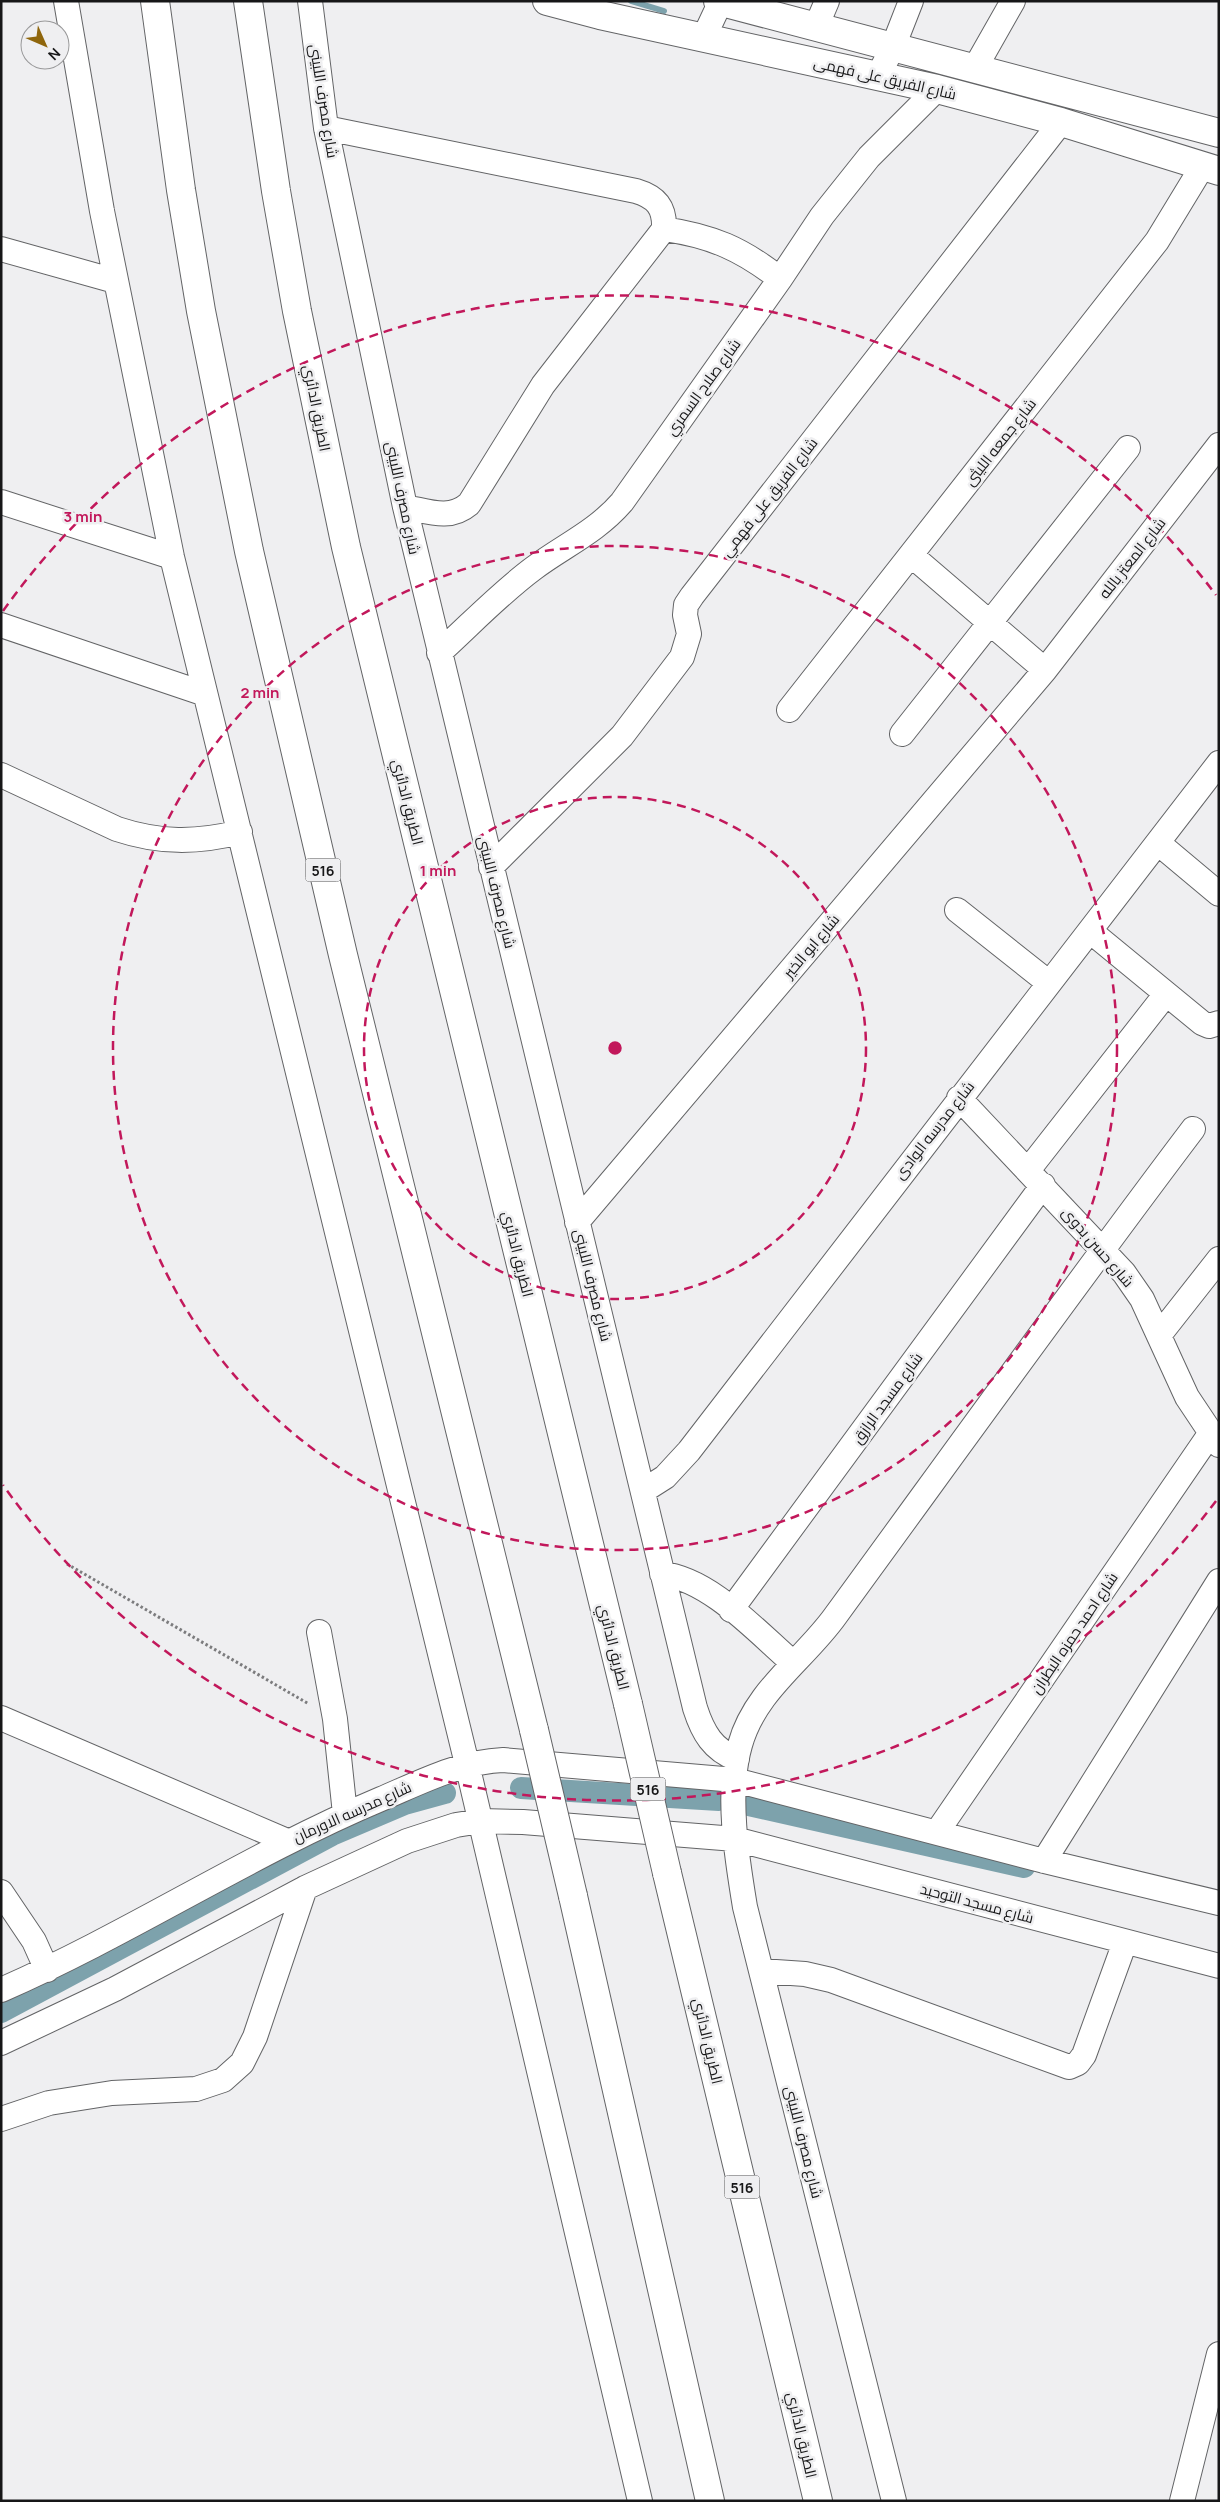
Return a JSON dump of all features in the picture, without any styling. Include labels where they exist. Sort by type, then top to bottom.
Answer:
[{"type":"main road","name":"516","points":[[155,1],[181,190],[200,301],[247,541],[343,955],[534,1730],[710,2501]]},
{"type":"main road","name":"الطريق الدائري","points":[[248,1],[276,191],[297,311],[346,547],[628,1704],[818,2501]]},
{"type":"main road","name":"شارع الفريق على فهمى","points":[[548,1],[602,7],[704,37],[937,89],[1060,122],[1210,169]]},
{"type":"main road","name":"شارع الفريق على فهمى","points":[[720,1],[1219,133]]},
{"type":"street","points":[[66,1],[74,57],[115,281],[172,557],[481,1822],[640,2501]]},
{"type":"street","name":"شارع مصرف اللبينى","points":[[310,1],[326,128],[404,507],[662,1574],[700,1723],[716,1748],[725,1755],[736,1770],[735,1839],[745,1908],[894,2501]]},
{"type":"street","points":[[704,37],[720,1]]},
{"type":"street","points":[[816,27],[827,1]]},
{"type":"street","points":[[878,76],[893,47],[911,1]]},
{"type":"street","points":[[975,68],[1013,1]]},
{"type":"street","name":"شارع صلاح السمري","points":[[439,653],[532,569],[607,520],[622,502],[780,279],[822,216],[850,179],[894,130],[937,89]]},
{"type":"street","name":"شارع الفريق على فهمي","points":[[491,867],[622,736],[682,657],[689,634],[685,616],[686,605],[692,596],[1060,122]]},
{"type":"street","points":[[326,128],[649,195],[659,203],[664,216],[664,229],[543,385],[469,504],[450,515],[404,507]]},
{"type":"street","name":"شارع جمعه الليثى","points":[[789,710],[1157,241],[1210,169]]},
{"type":"street","points":[[664,229],[693,233],[725,243],[754,259],[780,279]]},
{"type":"street","points":[[1,249],[115,281]]},
{"type":"street","name":"شارع المعتز بالله","points":[[1045,670],[1219,445]]},
{"type":"street","points":[[902,734],[1128,448]]},
{"type":"street","points":[[1,502],[172,557]]},
{"type":"street","points":[[911,555],[1045,670]]},
{"type":"street","points":[[1,625],[205,694]]},
{"type":"street","name":"شارع ابو الخير","points":[[577,1222],[1045,670]]},
{"type":"street","name":"شارع مدرسه الوادى","points":[[643,1491],[665,1477],[689,1451],[959,1098],[1219,763]]},
{"type":"street","points":[[1,775],[117,829],[136,835],[176,841],[196,841],[240,832]]},
{"type":"street","points":[[1158,844],[1219,894]]},
{"type":"street","points":[[957,910],[1049,983]]},
{"type":"street","points":[[1090,930],[1202,1023],[1209,1026],[1219,1023]]},
{"type":"street","name":"شارع مسجد الرازق","points":[[731,1610],[1166,994]]},
{"type":"street","name":"شارع حسن بدوى","points":[[959,1098],[1036,1177],[1124,1272],[1142,1298],[1187,1397],[1216,1441]]},
{"type":"street","points":[[1193,1129],[1102,1249],[831,1623],[759,1704],[740,1745],[736,1770],[937,1832],[1044,1861],[1219,1903]]},
{"type":"street","points":[[1160,1334],[1219,1259]]},
{"type":"street","name":"شارع احمد حمزه البطران","points":[[937,1832],[1216,1441]]},
{"type":"street","points":[[662,1574],[682,1578],[705,1589],[793,1664]]},
{"type":"street","points":[[1044,1861],[1219,1581]]},
{"type":"street","points":[[319,1632],[336,1719],[345,1814]]},
{"type":"street","points":[[1,1718],[287,1841]]},
{"type":"street","name":"شارع مدرسه الاورمان","points":[[1,1990],[47,1970],[287,1841],[345,1814],[467,1764],[503,1760],[736,1770]]},
{"type":"street","points":[[1,2043],[115,1989],[305,1888],[408,1841],[456,1825],[481,1822],[523,1822],[735,1839]]},
{"type":"street","name":"شارع مسجد التوحيد","points":[[735,1839],[1219,1966]]},
{"type":"street","points":[[1,2118],[49,2103],[112,2093],[196,2089],[223,2080],[242,2063],[255,2036],[305,1888]]},
{"type":"street","points":[[1,1892],[29,1934],[47,1970]]},
{"type":"street","points":[[761,1971],[795,1973],[831,1980],[1069,2067],[1078,2063],[1084,2055],[1126,1942]]},
{"type":"street","points":[[1182,2501],[1219,2354]]},
{"type":"path","points":[[67,1564],[336,1719]]},
{"type":"waterway","points":[[631,1],[664,11]]},
{"type":"waterway","points":[[521,1788],[719,1800]]},
{"type":"waterway","points":[[1,2012],[332,1835],[405,1804],[445,1793]]},
{"type":"waterway","points":[[744,1804],[1024,1867]]}]
